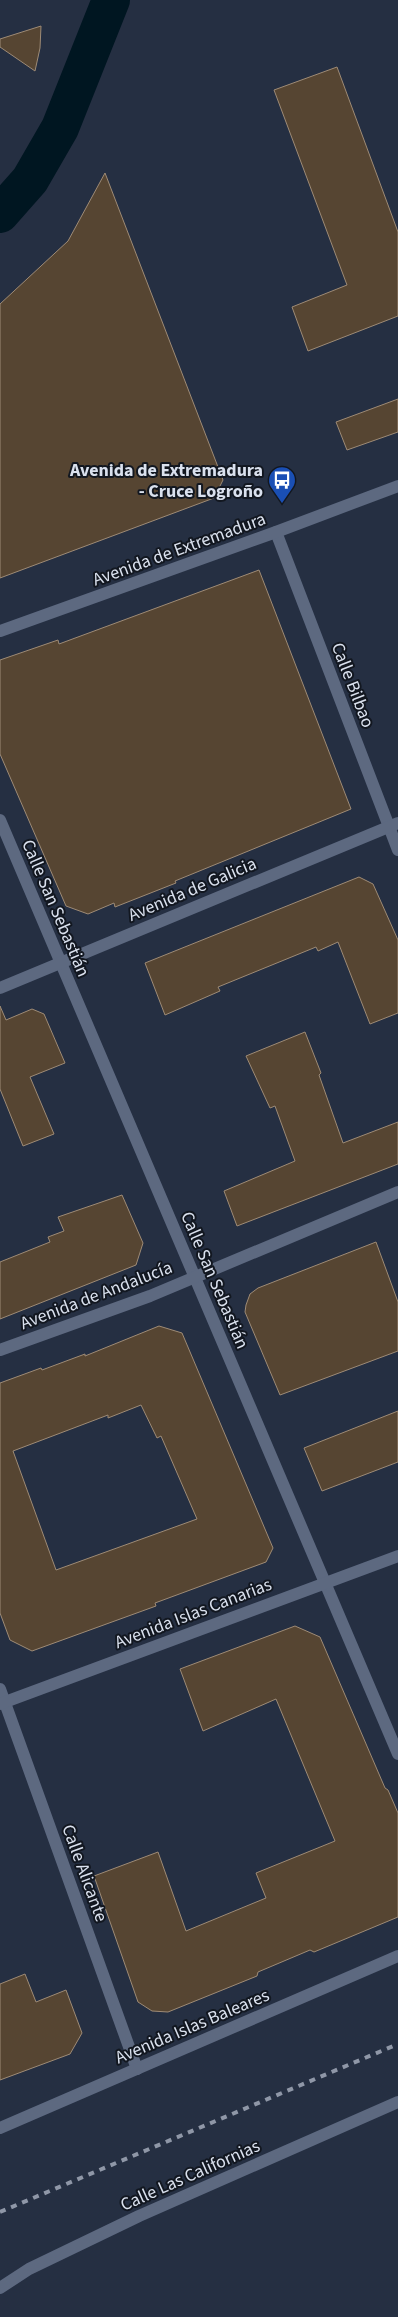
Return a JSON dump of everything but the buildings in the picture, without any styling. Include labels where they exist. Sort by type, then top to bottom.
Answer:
[{"type":"street","name":"Avenida de Extremadura","points":[[0,632],[398,486]]},
{"type":"street","name":"Calle Bilbao","points":[[276,532],[393,825],[398,850]]},
{"type":"street","name":"Calle San Sebastián","points":[[0,820],[398,1754]]},
{"type":"street","name":"Avenida de Galicia","points":[[0,988],[393,825]]},
{"type":"street","name":"Avenida de Andalucía","points":[[0,1350],[150,1296],[398,1192]]},
{"type":"street","name":"Avenida Islas Canarias","points":[[2,1703],[398,1556]]},
{"type":"street","name":"Calle Alicante","points":[[0,1689],[2,1703],[138,2069]]},
{"type":"street","name":"Avenida Islas Baleares","points":[[0,2128],[398,1956]]},
{"type":"street","name":"Calle Las Californias","points":[[0,2288],[29,2269],[139,2216],[398,2102]]},
{"type":"waterway","points":[[0,214],[30,180],[60,128],[111,0]]},
{"type":"railway","points":[[0,2212],[398,2044]]},
{"type":"place","name":"Avenida de Extremadura - Cruce Logroño","points":[[282,504]]}]
